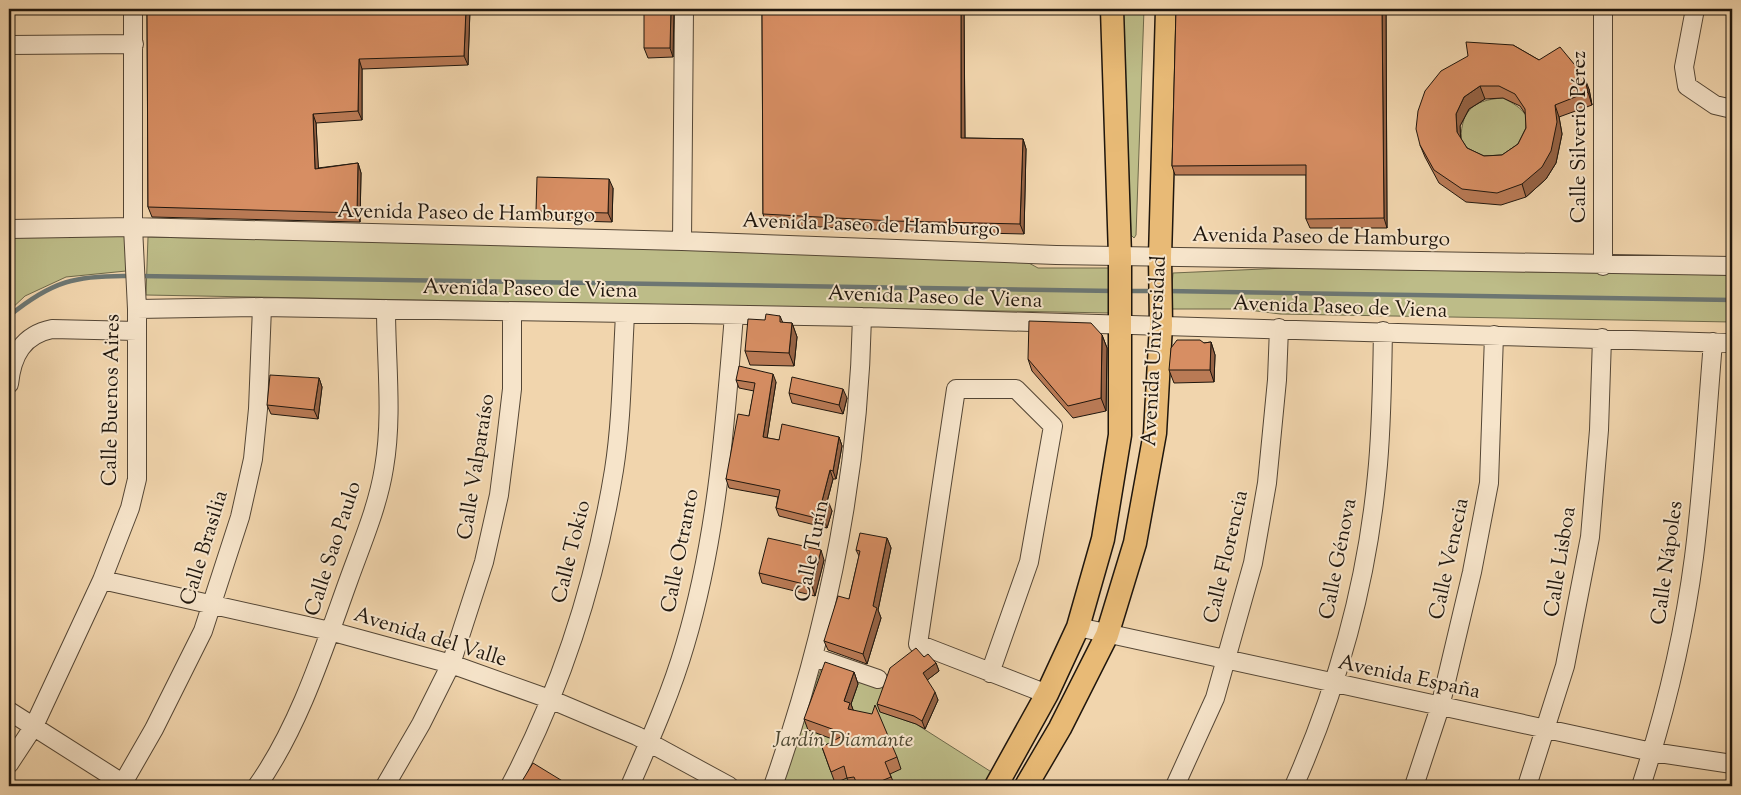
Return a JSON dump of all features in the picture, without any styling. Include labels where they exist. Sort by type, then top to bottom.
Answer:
[{"type":"main road","name":"Avenida Universidad","points":[[996,786],[1046,694],[1078,627],[1103,539],[1120,435],[1120,265],[1112,9]]},
{"type":"main road","name":"Avenida Universidad","points":[[1026,786],[1060,728],[1108,635],[1134,543],[1155,433],[1160,317],[1167,9]]},
{"type":"street","name":"Calle Buenos Aires","points":[[9,764],[34,726],[102,580],[130,508],[137,479],[137,309],[134,291],[133,227],[133,9]]},
{"type":"street","points":[[682,242],[684,9]]},
{"type":"street","name":"Calle Silverio Pérez","points":[[1602,9],[1603,266]]},
{"type":"street","points":[[1695,9],[1684,67],[1687,86],[1715,105],[1732,109]]},
{"type":"street","points":[[9,45],[134,44]]},
{"type":"street","name":"Avenida Paseo de Hamburgo","points":[[9,229],[133,227],[682,242],[1160,266],[1732,266]]},
{"type":"street","name":"Avenida Paseo de Viena","points":[[137,309],[262,307],[625,315],[1160,317],[1279,328],[1732,343]]},
{"type":"street","name":"Calle Brasilia","points":[[125,784],[175,689],[213,605],[240,517],[253,459],[258,409],[262,307]]},
{"type":"street","name":"Calle Sao Paulo","points":[[257,786],[287,735],[330,632],[372,514],[384,468],[388,420],[386,309]]},
{"type":"street","name":"Calle Valparaíso","points":[[385,786],[421,724],[451,664],[484,562],[499,496],[512,389],[512,312]]},
{"type":"street","name":"Calle Tokio","points":[[510,786],[552,700],[571,646],[595,557],[614,469],[625,315]]},
{"type":"street","name":"Calle Otranto","points":[[630,786],[649,742],[685,645],[706,557],[719,472],[734,315]]},
{"type":"street","name":"Calle Turín","points":[[773,786],[814,657],[834,570],[852,455],[860,380],[862,317]]},
{"type":"street","name":"Calle Florencia","points":[[1175,786],[1214,698],[1253,563],[1266,484],[1277,380],[1279,328]]},
{"type":"street","points":[[9,384],[14,357],[22,345],[41,331],[52,329],[137,331]]},
{"type":"street","name":"Calle Génova","points":[[1294,786],[1334,685],[1363,566],[1377,476],[1383,331]]},
{"type":"street","name":"Calle Venecia","points":[[1414,786],[1440,707],[1472,572],[1489,483],[1494,335]]},
{"type":"street","name":"Calle Lisboa","points":[[1527,786],[1565,666],[1590,538],[1599,430],[1602,338]]},
{"type":"street","name":"Calle Nápoles","points":[[1641,786],[1652,752],[1678,646],[1694,559],[1713,342]]},
{"type":"street","points":[[990,673],[1030,562],[1053,426],[1016,389],[956,389],[918,644],[990,673],[1046,694]]},
{"type":"street","name":"Avenida del Valle","points":[[102,580],[330,632],[451,664],[552,700],[649,742],[729,786]]},
{"type":"street","name":"Avenida España","points":[[1078,627],[1334,685],[1546,730],[1652,752],[1732,764]]},
{"type":"street","points":[[814,657],[878,679]]},
{"type":"street","points":[[9,711],[125,784]]},
{"type":"green space","points":[[1123,9],[1144,9],[1136,235],[1134,238],[1131,235]]},
{"type":"green space","points":[[1503,98],[1517,106],[1525,114],[1528,119],[1531,140],[1488,168],[1461,145],[1463,124],[1465,116],[1475,105],[1492,99]]},
{"type":"green space","points":[[128,232],[126,271],[66,277],[25,296],[9,311],[9,234]]},
{"type":"green space","points":[[148,237],[1016,256],[1038,268],[1112,268],[1111,313],[146,295]]},
{"type":"green space","points":[[1286,268],[1732,275],[1732,322],[1280,314],[1241,309],[1170,309],[1173,273]]},
{"type":"green space","name":"Jardín Diamante","points":[[825,658],[891,679],[881,712],[916,724],[993,773],[983,786],[778,786]]},
{"type":"building","points":[[147,9],[466,9],[464,56],[359,59],[358,111],[313,114],[315,169],[358,163],[357,213],[148,207]]},
{"type":"building","points":[[644,9],[671,9],[670,48],[644,48]]},
{"type":"building","points":[[762,9],[961,9],[961,138],[1023,139],[1020,224],[893,221],[763,214]]},
{"type":"building","points":[[1176,9],[1382,9],[1384,218],[1306,219],[1306,165],[1172,166]]},
{"type":"building","points":[[1466,42],[1513,45],[1539,60],[1560,47],[1584,76],[1588,92],[1555,105],[1557,122],[1551,151],[1542,167],[1522,184],[1497,193],[1462,189],[1434,170],[1420,145],[1416,129],[1418,111],[1425,91],[1441,71],[1468,56]],"holes":[[[1480,86],[1499,86],[1515,94],[1525,109],[1526,128],[1518,144],[1502,155],[1484,156],[1467,148],[1457,132],[1456,114],[1464,97]]]},
{"type":"building","points":[[537,177],[609,179],[608,213],[536,211]]},
{"type":"building","points":[[766,314],[780,316],[780,322],[792,323],[789,353],[745,351],[748,319],[765,320]]},
{"type":"building","points":[[1029,321],[1091,323],[1102,335],[1101,398],[1068,406],[1028,359]]},
{"type":"building","points":[[1177,340],[1211,342],[1210,370],[1169,370],[1171,348]]},
{"type":"building","points":[[739,366],[773,374],[763,437],[779,440],[782,424],[839,437],[833,471],[830,470],[822,501],[829,503],[824,520],[776,508],[780,490],[726,479],[738,414],[749,416],[755,383],[736,380]]},
{"type":"building","points":[[270,375],[319,378],[314,410],[267,405]]},
{"type":"building","points":[[792,377],[843,389],[839,405],[789,393]]},
{"type":"building","points":[[860,533],[887,538],[873,606],[877,608],[863,654],[824,641],[838,596],[849,599],[860,551],[856,550]]},
{"type":"building","points":[[768,538],[821,550],[812,586],[759,573]]},
{"type":"building","points":[[916,648],[924,657],[928,654],[936,663],[923,673],[935,692],[922,721],[914,716],[877,704],[890,668]]},
{"type":"building","points":[[825,662],[854,672],[844,701],[850,703],[848,709],[872,714],[875,705],[897,757],[885,762],[891,777],[869,786],[858,786],[854,777],[847,778],[844,766],[831,772],[822,747],[846,734],[804,719]]},
{"type":"building","points":[[533,763],[569,785],[519,786]]},
{"type":"building","points":[[682,781],[690,786],[678,786]]},
{"type":"building","points":[[705,781],[714,786],[702,786]]},
{"type":"waterway","points":[[9,316],[38,295],[66,282],[95,277],[131,276]]},
{"type":"waterway","points":[[139,276],[1114,291]]},
{"type":"waterway","points":[[1127,291],[1154,291]]},
{"type":"waterway","points":[[1167,291],[1732,300]]}]
